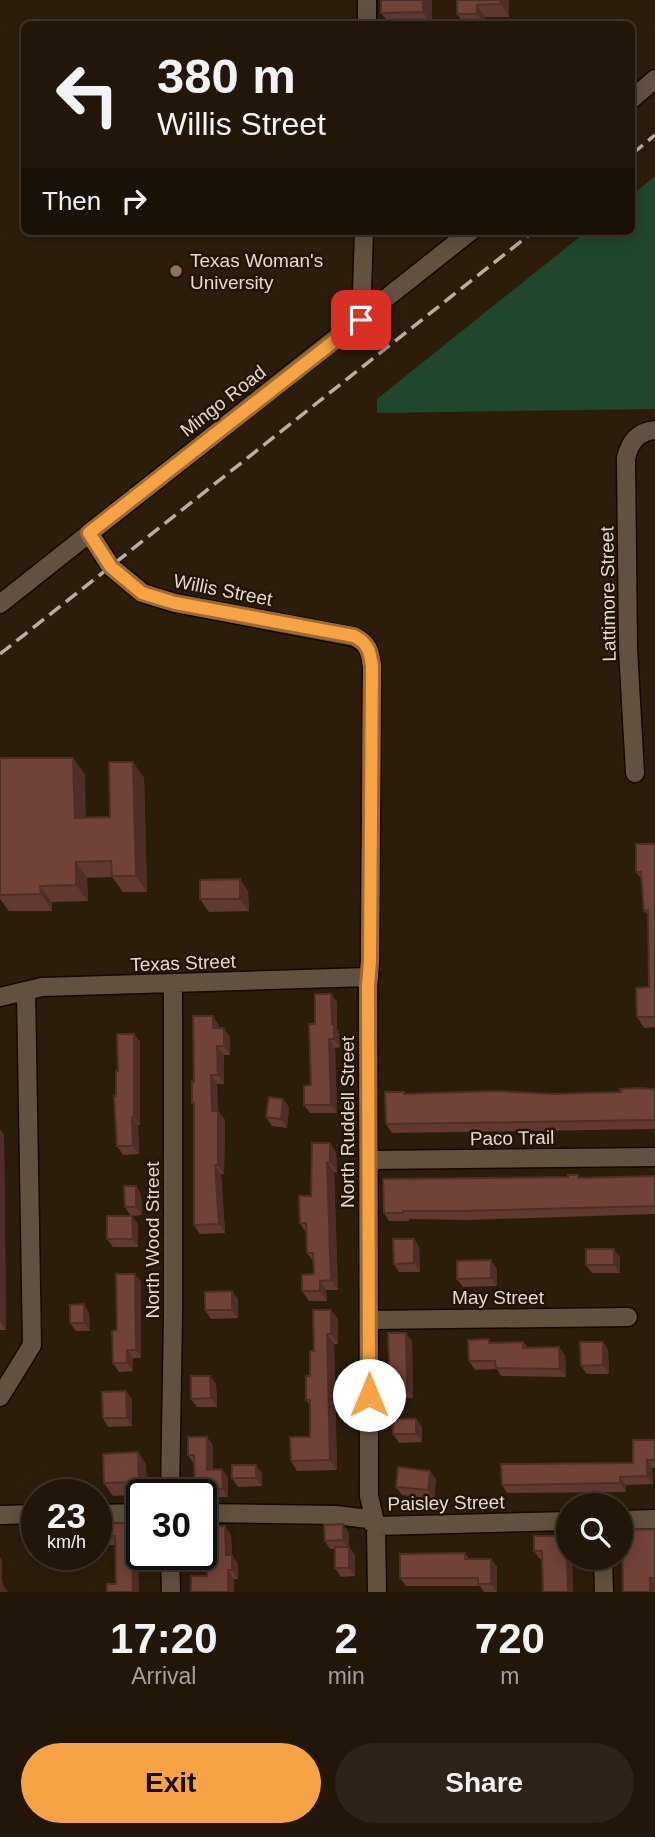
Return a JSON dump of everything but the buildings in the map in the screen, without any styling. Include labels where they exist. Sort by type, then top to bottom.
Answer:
[{"type":"street","points":[[367,0],[367,21]]},
{"type":"street","points":[[635,96],[655,79]]},
{"type":"street","points":[[361,320],[363,235]]},
{"type":"street","name":"Mingo Road","points":[[0,604],[466,235]]},
{"type":"street","name":"Lattimore Street","points":[[635,773],[628,649],[626,458],[630,443],[635,438],[649,430],[655,430]]},
{"type":"street","name":"Willis Street","points":[[89,533],[111,567],[142,593],[175,603],[354,636],[363,641],[370,651]]},
{"type":"street","name":"North Ruddell Street","points":[[370,651],[372,758],[368,977],[369,1496],[376,1526],[377,1592]]},
{"type":"street","name":"Texas Street","points":[[0,997],[42,987],[368,977]]},
{"type":"street","name":"North Wood Street","points":[[170,1479],[173,985]]},
{"type":"street","points":[[0,1397],[32,1345],[26,991]]},
{"type":"street","name":"Paco Trail","points":[[369,1160],[655,1157]]},
{"type":"street","name":"May Street","points":[[369,1320],[628,1317]]},
{"type":"street","name":"Paisley Street","points":[[217,1513],[336,1515],[368,1519],[376,1526],[556,1521]]},
{"type":"street","points":[[0,1515],[21,1514]]},
{"type":"street","points":[[633,1520],[655,1519]]},
{"type":"street","points":[[170,1570],[171,1592]]},
{"type":"street","points":[[603,1570],[604,1592]]},
{"type":"green space","points":[[655,176],[655,409],[377,413],[377,399],[582,235],[635,235],[635,193]]},
{"type":"railway","points":[[635,152],[655,135]]},
{"type":"railway","points":[[0,654],[529,235]]},
{"type":"place","name":"Texas Woman's University","points":[[176,271]]},
{"type":"route","points":[[361,320],[89,533],[111,567],[142,593],[175,603],[354,636],[363,641],[370,651],[372,758],[368,977],[369,1395]]}]
